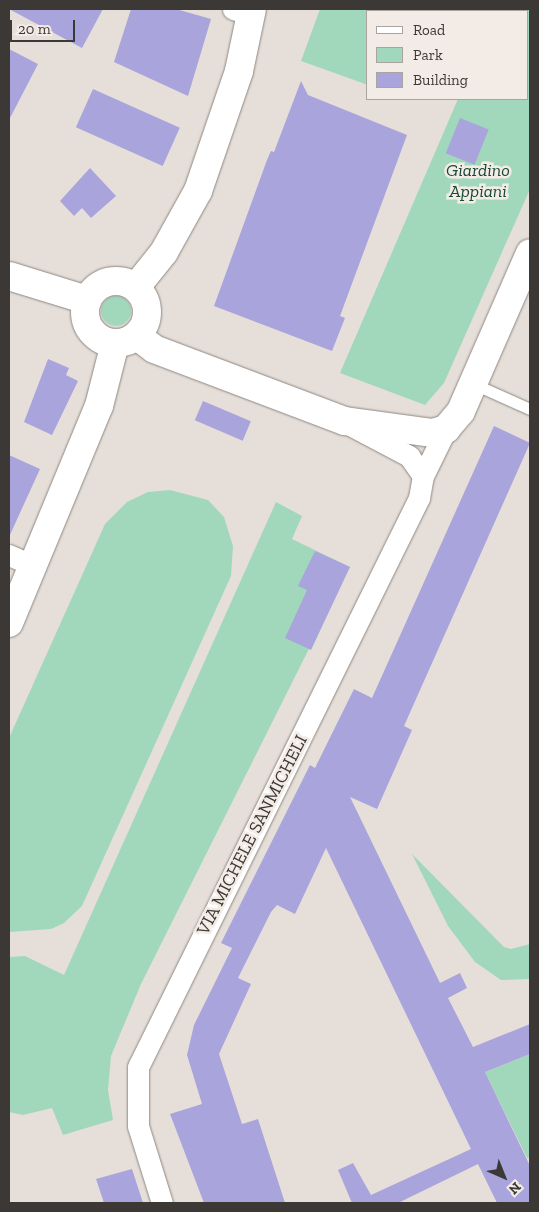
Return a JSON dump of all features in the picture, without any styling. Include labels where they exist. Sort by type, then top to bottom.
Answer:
[{"type":"main road","points":[[136,287],[164,252],[198,191],[221,129],[245,11]]},
{"type":"main road","name":"VIA MICHELE SANMICHELI","points":[[446,429],[461,411],[474,384],[530,252]]},
{"type":"main road","points":[[9,276],[87,300]]},
{"type":"main road","points":[[136,287],[109,282],[100,285],[87,300],[85,310],[90,329],[96,336],[126,340],[162,352],[345,421],[420,434],[446,429]]},
{"type":"main road","points":[[9,623],[126,340],[148,311],[136,287]]},
{"type":"street","points":[[345,421],[409,456],[424,476]]},
{"type":"street","name":"VIA MICHELE SANMICHELI","points":[[162,1203],[138,1126],[138,1067],[419,498],[424,476],[446,429]]},
{"type":"street","points":[[9,555],[34,566]]},
{"type":"lane","points":[[474,384],[530,409]]},
{"type":"green space","points":[[320,9],[455,9],[366,10],[366,84],[301,61]]},
{"type":"green space","name":"Giardino Appiani","points":[[496,9],[530,9],[530,189],[444,383],[425,405],[340,373],[458,100],[529,100],[529,10]]},
{"type":"green space","points":[[116,296],[127,300],[131,311],[127,322],[116,326],[105,322],[101,311],[105,300]]},
{"type":"green space","points":[[170,490],[208,500],[224,517],[233,546],[231,576],[82,906],[64,923],[51,929],[9,932],[9,738],[105,524],[127,502],[148,492]]},
{"type":"green space","points":[[276,502],[302,516],[292,539],[350,567],[141,984],[111,1056],[108,1090],[113,1120],[63,1135],[52,1108],[23,1115],[9,1112],[9,957],[25,956],[64,975]]},
{"type":"green space","points":[[412,854],[504,947],[511,949],[530,944],[530,979],[501,980],[475,962],[448,926]]},
{"type":"green space","points":[[530,1054],[530,1157],[527,1158],[485,1072]]},
{"type":"building","points":[[9,9],[103,9],[82,48]]},
{"type":"building","points":[[131,9],[176,9],[211,19],[188,96],[114,62]]},
{"type":"building","points":[[9,49],[38,64],[9,120]]},
{"type":"building","points":[[301,81],[308,95],[407,135],[340,316],[345,318],[332,351],[214,306],[267,160],[271,151],[274,152]]},
{"type":"building","points":[[93,89],[180,128],[163,166],[76,127]]},
{"type":"building","points":[[460,118],[489,130],[475,165],[446,153]]},
{"type":"building","points":[[90,168],[116,196],[91,218],[82,208],[74,216],[60,201]]},
{"type":"building","points":[[48,359],[69,368],[66,375],[78,381],[52,435],[24,422]]},
{"type":"building","points":[[203,401],[251,421],[243,441],[195,420]]},
{"type":"building","points":[[494,426],[530,443],[404,726],[412,730],[377,809],[350,797],[440,983],[460,973],[467,988],[448,998],[473,1047],[530,1024],[530,1054],[485,1072],[530,1166],[530,1203],[497,1203],[478,1164],[398,1203],[352,1203],[338,1170],[353,1163],[371,1195],[471,1149],[326,848],[295,914],[277,905],[271,912],[238,978],[251,984],[219,1054],[242,1124],[258,1119],[285,1203],[204,1203],[170,1114],[202,1104],[187,1055],[194,1025],[232,948],[221,943],[310,765],[315,768],[354,689],[372,698]]},
{"type":"building","points":[[9,455],[40,469],[9,537]]},
{"type":"building","points":[[315,551],[350,567],[311,650],[285,638],[307,590],[298,586]]},
{"type":"building","points":[[132,1169],[143,1203],[104,1203],[96,1179]]}]
